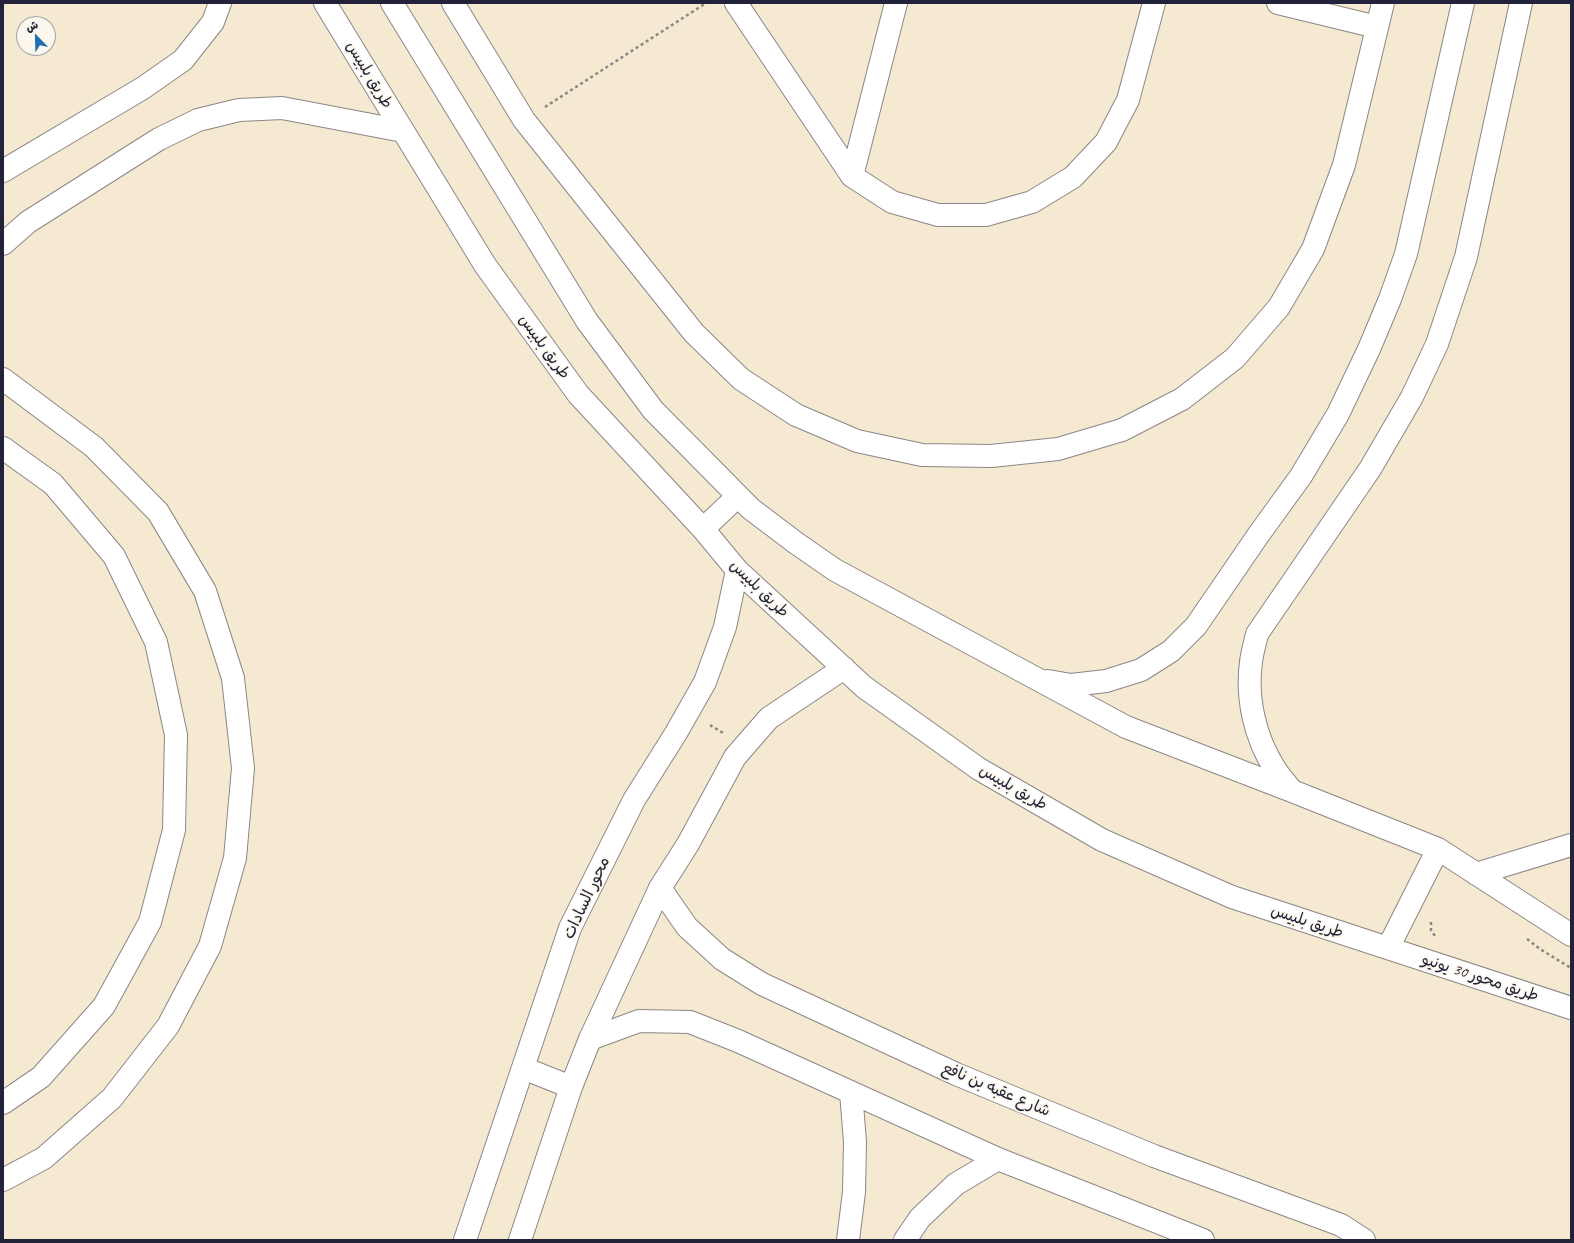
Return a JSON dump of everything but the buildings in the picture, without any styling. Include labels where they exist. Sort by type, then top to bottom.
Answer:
[{"type":"street","points":[[3,171],[143,88],[183,60],[212,22],[220,3]]},
{"type":"street","name":"طريق بلبيس","points":[[325,3],[485,265],[578,394],[704,529],[737,570],[864,686],[979,769],[1102,840],[1232,897],[1388,948]]},
{"type":"street","points":[[392,3],[587,321],[653,410],[751,509],[835,570],[1126,727],[1438,849],[1571,935]]},
{"type":"street","points":[[453,3],[524,120],[694,333],[741,379],[796,415],[857,441],[922,455],[991,456],[1058,449],[1122,430],[1182,399],[1235,358],[1279,307],[1313,249],[1344,165],[1383,3]]},
{"type":"street","points":[[736,3],[852,176],[892,202],[938,215],[986,215],[1032,202],[1073,177],[1106,142],[1128,100],[1154,3]]},
{"type":"street","points":[[852,176],[896,3]]},
{"type":"street","points":[[1278,3],[1377,27]]},
{"type":"street","points":[[1035,679],[1071,685],[1106,682],[1141,670],[1171,651],[1196,626],[1301,476],[1338,414],[1366,356],[1390,299],[1406,254],[1463,3]]},
{"type":"street","points":[[1292,791],[1275,769],[1262,744],[1253,717],[1250,690],[1251,662],[1257,634],[1370,469],[1412,397],[1438,344],[1466,257],[1521,3]]},
{"type":"street","points":[[3,244],[34,218],[159,139],[198,120],[239,110],[282,108],[403,131]]},
{"type":"street","points":[[3,379],[94,447],[158,512],[205,591],[210,605],[233,678],[243,768],[235,858],[210,946],[168,1026],[112,1098],[44,1158],[3,1180]]},
{"type":"street","points":[[3,448],[53,484],[114,556],[156,642],[176,735],[174,830],[150,922],[104,1006],[41,1077],[3,1103]]},
{"type":"street","points":[[704,529],[738,496]]},
{"type":"street","name":"محور السادات","points":[[465,1240],[570,928],[634,800],[705,682],[725,627],[737,570]]},
{"type":"street","points":[[520,1240],[571,1087],[590,1039],[660,888],[688,844],[734,758],[769,718],[844,668]]},
{"type":"street","points":[[1476,874],[1571,845]]},
{"type":"street","points":[[1388,948],[1438,849]]},
{"type":"street","name":"شارع عقبه بن نافع","points":[[660,888],[687,927],[722,959],[762,984],[956,1074],[1154,1156],[1341,1225],[1364,1240]]},
{"type":"street","name":"طريق محور 30 يونيو","points":[[1388,948],[1571,1008]]},
{"type":"street","points":[[590,1039],[639,1022],[690,1022],[738,1041],[998,1159],[1202,1240]]},
{"type":"street","points":[[523,1068],[571,1087]]},
{"type":"street","points":[[848,1240],[854,1192],[855,1142],[851,1092]]},
{"type":"street","points":[[905,1240],[920,1218],[956,1184],[998,1159]]},
{"type":"path","points":[[524,120],[706,3]]},
{"type":"path","points":[[688,710],[744,747]]},
{"type":"path","points":[[1522,935],[1540,949],[1571,968]]}]
